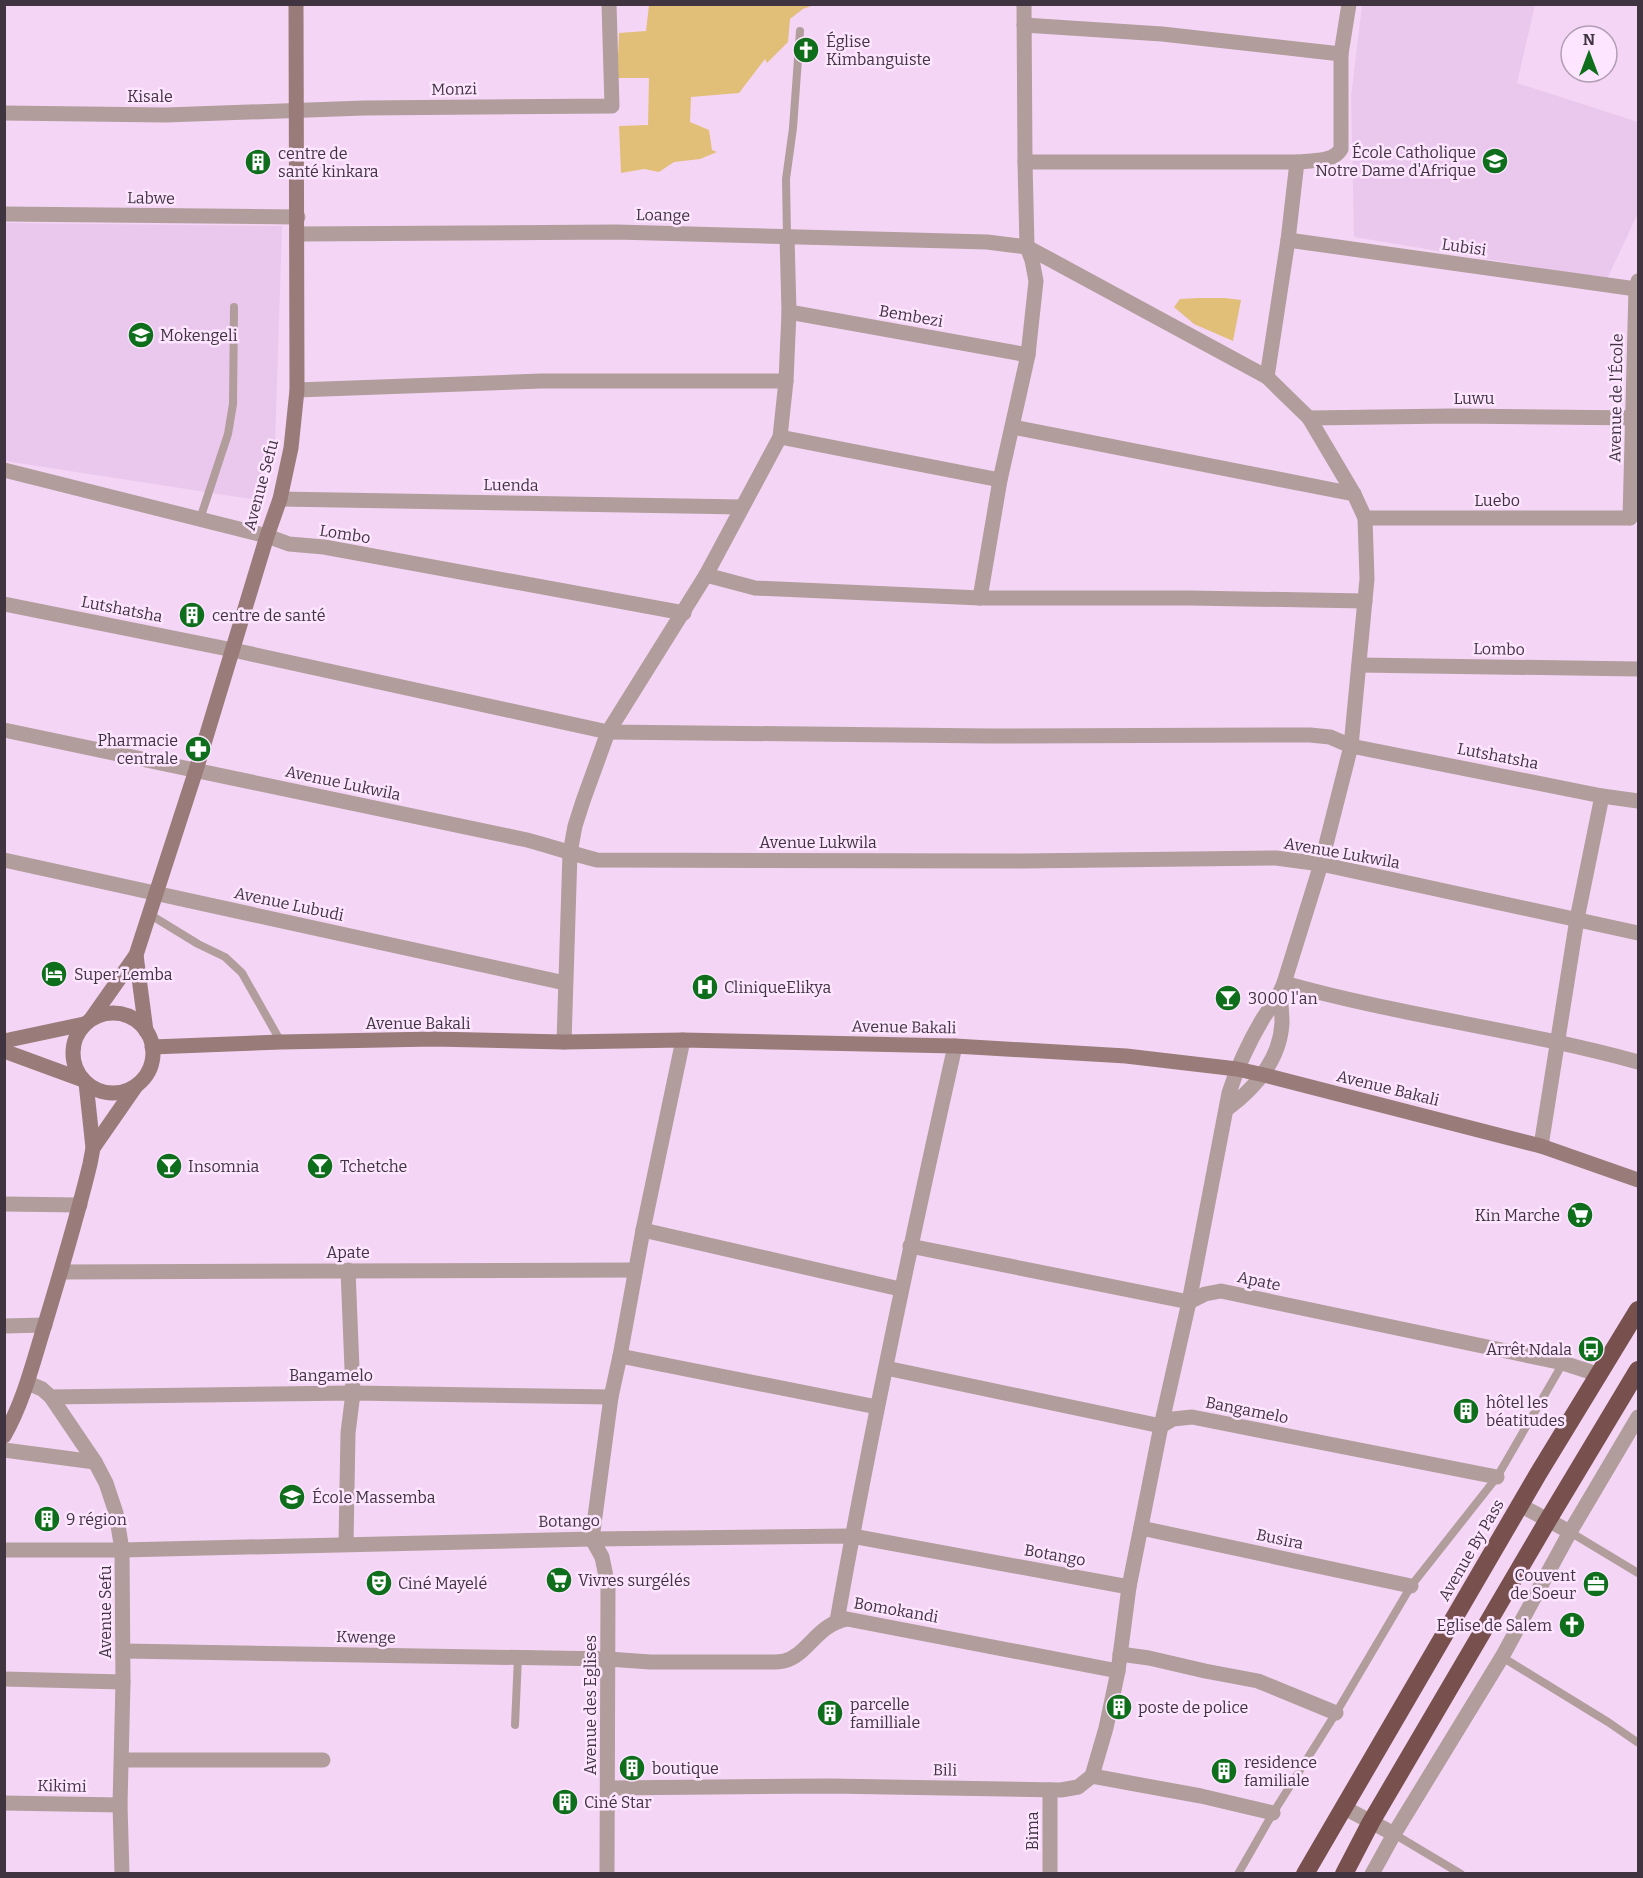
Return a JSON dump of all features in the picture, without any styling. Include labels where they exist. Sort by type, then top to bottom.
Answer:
[{"type":"highway","name":"Avenue By Pass","points":[[1305,1874],[1538,1474],[1638,1311]]},
{"type":"highway","points":[[1344,1874],[1371,1822],[1638,1370]]},
{"type":"main road","name":"Avenue Sefu","points":[[88,1022],[136,955],[280,499],[291,448],[297,390],[296,4]]},
{"type":"main road","name":"Avenue Sefu","points":[[136,955],[146,1031]]},
{"type":"main road","points":[[4,1041],[88,1022],[103,1014],[122,1014],[138,1022],[146,1031],[152,1047],[153,1057],[150,1067],[93,1148]]},
{"type":"main road","points":[[4,1436],[17,1413],[28,1383],[80,1205],[93,1148],[85,1082],[77,1072],[72,1052],[78,1032],[88,1022]]},
{"type":"main road","name":"Avenue Bakali","points":[[152,1047],[281,1042],[683,1040],[955,1046],[1126,1056],[1237,1069],[1264,1075],[1541,1146],[1638,1180]]},
{"type":"main road","points":[[4,1051],[85,1082],[98,1090],[112,1093],[126,1091],[138,1084]]},
{"type":"street","name":"Monzi","points":[[296,111],[364,108],[612,106],[609,4]]},
{"type":"street","points":[[980,598],[1000,480],[1028,355],[1036,281],[1027,247],[1024,4]]},
{"type":"street","points":[[1025,162],[1297,162],[1332,158],[1338,155],[1341,149],[1341,54],[1349,4]]},
{"type":"street","points":[[1024,25],[1162,34],[1341,54]]},
{"type":"street","name":"Kisale","points":[[4,113],[166,115],[296,111]]},
{"type":"street","points":[[1267,377],[1288,240],[1297,162]]},
{"type":"street","name":"Labwe","points":[[4,214],[298,218]]},
{"type":"street","name":"Loange","points":[[298,234],[616,232],[987,242],[1027,247]]},
{"type":"street","points":[[564,1042],[570,854],[575,826],[608,732],[684,613],[780,436],[786,381],[789,312],[787,236]]},
{"type":"street","name":"Lubisi","points":[[1288,240],[1637,284]]},
{"type":"street","points":[[1027,247],[1267,377],[1309,418],[1354,494],[1365,518],[1367,579],[1351,746],[1321,864],[1282,989],[1262,1020],[1237,1069],[1229,1093],[1189,1302],[1161,1426],[1129,1587],[1118,1671],[1106,1728],[1092,1776],[1201,1796],[1274,1813]]},
{"type":"street","name":"Avenue de l'École","points":[[1634,524],[1637,284]]},
{"type":"street","name":"Bembezi","points":[[789,312],[1028,355]]},
{"type":"street","points":[[297,390],[541,381],[786,381]]},
{"type":"street","name":"Luwu","points":[[1309,418],[1452,416],[1636,418]]},
{"type":"street","points":[[1013,427],[1354,494]]},
{"type":"street","points":[[780,436],[1000,480]]},
{"type":"street","name":"Lombo","points":[[4,470],[267,536],[289,544],[324,547],[684,613]]},
{"type":"street","name":"Luenda","points":[[280,499],[742,507]]},
{"type":"street","name":"Luebo","points":[[1365,518],[1634,524]]},
{"type":"street","points":[[706,575],[755,588],[980,598],[1365,601]]},
{"type":"street","name":"Lutshatsha","points":[[4,604],[233,650],[608,732],[989,736],[1310,735],[1330,737],[1351,746],[1602,796],[1638,801]]},
{"type":"street","name":"Lombo","points":[[1359,665],[1638,669]]},
{"type":"street","name":"Avenue Lukwila","points":[[4,730],[527,840],[597,860],[1023,861],[1276,858],[1321,864],[1638,933]]},
{"type":"street","points":[[1541,1146],[1577,919],[1602,796]]},
{"type":"street","name":"Avenue Lubudi","points":[[4,860],[565,983]]},
{"type":"street","points":[[1282,989],[1558,1042],[1638,1062]]},
{"type":"street","points":[[1227,1109],[1244,1096],[1264,1075],[1279,1043],[1282,1024],[1282,989]]},
{"type":"street","points":[[592,1539],[611,1396],[683,1040]]},
{"type":"street","points":[[837,1620],[900,1289],[955,1046]]},
{"type":"street","points":[[4,1204],[80,1205]]},
{"type":"street","points":[[643,1230],[900,1289]]},
{"type":"street","points":[[910,1246],[1189,1302]]},
{"type":"street","points":[[346,1543],[348,1432],[353,1393],[348,1270]]},
{"type":"street","name":"Apate","points":[[61,1272],[635,1270]]},
{"type":"street","name":"Apate","points":[[1189,1302],[1205,1294],[1221,1291],[1563,1363],[1600,1375]]},
{"type":"street","points":[[4,1326],[45,1325]]},
{"type":"street","points":[[620,1356],[877,1407]]},
{"type":"street","name":"Bangamelo","points":[[886,1368],[1161,1426],[1173,1419],[1192,1417],[1497,1477]]},
{"type":"street","name":"Avenue Sefu","points":[[28,1383],[42,1389],[51,1397],[95,1462],[106,1483],[116,1513],[122,1550],[123,1682],[120,1804],[122,1874]]},
{"type":"street","name":"Bangamelo","points":[[51,1397],[353,1393],[611,1396]]},
{"type":"street","points":[[1372,1874],[1502,1656],[1570,1532],[1638,1417]]},
{"type":"street","points":[[4,1450],[95,1462]]},
{"type":"street","points":[[1520,1505],[1570,1532]]},
{"type":"street","name":"Busira","points":[[1141,1528],[1411,1586]]},
{"type":"street","name":"Botango","points":[[4,1550],[122,1550],[346,1543],[852,1536],[1129,1587]]},
{"type":"street","name":"Avenue des Eglises","points":[[592,1539],[602,1557],[608,1586],[607,1874]]},
{"type":"street","name":"Bomokandi","points":[[608,1659],[650,1662],[785,1661],[794,1657],[830,1624],[847,1618],[1118,1671]]},
{"type":"street","name":"Kwenge","points":[[123,1651],[608,1659]]},
{"type":"street","points":[[1120,1654],[1258,1681],[1336,1713]]},
{"type":"street","points":[[4,1679],[123,1682]]},
{"type":"street","points":[[122,1760],[323,1760]]},
{"type":"street","name":"Bili","points":[[608,1788],[830,1786],[1071,1790],[1092,1776]]},
{"type":"street","name":"Bima","points":[[1050,1790],[1050,1874]]},
{"type":"street","name":"Kikimi","points":[[4,1803],[120,1804]]},
{"type":"street","points":[[1343,1807],[1394,1834]]},
{"type":"lane","points":[[787,236],[786,179],[793,129],[800,31]]},
{"type":"lane","points":[[200,519],[228,434],[233,404],[234,307]]},
{"type":"lane","points":[[149,914],[198,944],[225,957],[242,973],[281,1042]]},
{"type":"lane","points":[[1238,1874],[1411,1586],[1497,1477],[1563,1363]]},
{"type":"lane","points":[[1570,1532],[1638,1573]]},
{"type":"lane","points":[[1502,1656],[1637,1742]]},
{"type":"lane","points":[[515,1725],[518,1657]]},
{"type":"lane","points":[[1394,1834],[1461,1874]]},
{"type":"shaded area","points":[[649,5],[814,5],[803,9],[790,19],[788,42],[767,63],[765,59],[739,93],[691,97],[690,122],[709,130],[712,150],[717,152],[700,159],[674,162],[659,172],[644,169],[621,173],[619,126],[648,125],[649,78],[617,78],[619,33],[646,31]]},
{"type":"shaded area","name":"École Catholique Notre Dame d'Afrique","points":[[1362,5],[1535,5],[1517,83],[1638,122],[1638,213],[1607,279],[1354,237],[1351,97]]},
{"type":"shaded area","name":"Mokengeli","points":[[4,223],[282,226],[275,444],[258,500],[5,461]]},
{"type":"shaded area","points":[[1180,299],[1241,300],[1233,341],[1194,324],[1174,307]]},
{"type":"place","name":"Église Kimbanguiste","points":[[806,50]]},
{"type":"place","name":"École Catholique Notre Dame d'Afrique","points":[[1495,161]]},
{"type":"place","name":"centre de santé kinkara","points":[[258,162]]},
{"type":"place","name":"Mokengeli","points":[[141,335]]},
{"type":"place","name":"centre de santé","points":[[192,615]]},
{"type":"place","name":"Pharmacie centrale","points":[[198,749]]},
{"type":"place","name":"Super Lemba","points":[[54,974]]},
{"type":"place","name":"CliniqueElikya","points":[[705,987]]},
{"type":"place","name":"3000 l'an","points":[[1228,998]]},
{"type":"place","name":"Insomnia","points":[[169,1166]]},
{"type":"place","name":"Tchetche","points":[[320,1166]]},
{"type":"place","name":"Kin Marche","points":[[1580,1215]]},
{"type":"place","name":"Arrêt Ndala","points":[[1591,1349]]},
{"type":"place","name":"hôtel les béatitudes","points":[[1466,1411]]},
{"type":"place","name":"École Massemba","points":[[292,1497]]},
{"type":"place","name":"9 région","points":[[47,1519]]},
{"type":"place","name":"Vivres surgélés","points":[[559,1580]]},
{"type":"place","name":"Ciné Mayelé","points":[[379,1583]]},
{"type":"place","name":"Couvent de Soeur","points":[[1596,1584]]},
{"type":"place","name":"Eglise de Salem","points":[[1572,1625]]},
{"type":"place","name":"poste de police","points":[[1119,1707]]},
{"type":"place","name":"parcelle familliale","points":[[830,1713]]},
{"type":"place","name":"boutique","points":[[632,1768]]},
{"type":"place","name":"residence familiale","points":[[1224,1771]]},
{"type":"place","name":"Ciné Star","points":[[565,1802]]}]
